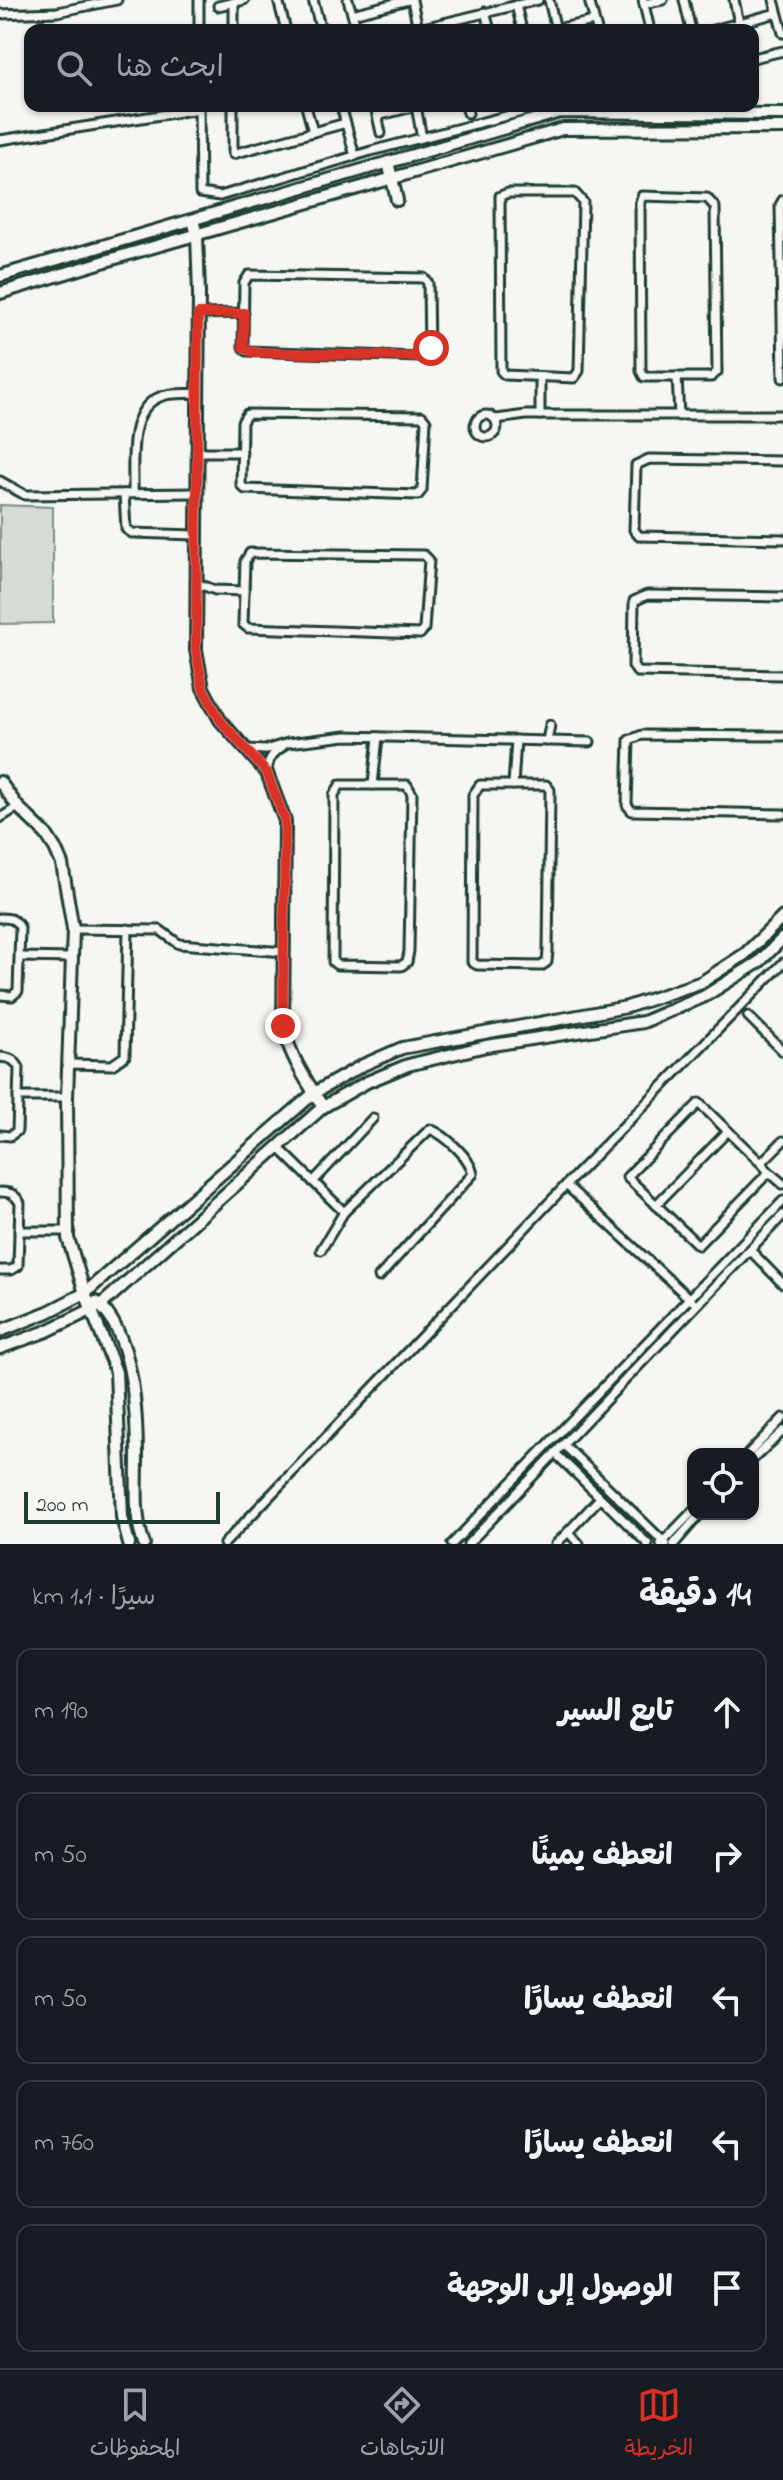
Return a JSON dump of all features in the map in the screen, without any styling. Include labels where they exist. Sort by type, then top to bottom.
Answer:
[{"type":"street","points":[[0,14],[57,12],[117,0]]},
{"type":"street","points":[[199,0],[199,24]]},
{"type":"street","points":[[218,6],[244,0]]},
{"type":"street","points":[[278,0],[284,24]]},
{"type":"street","points":[[313,0],[319,24]]},
{"type":"street","points":[[348,0],[355,24]]},
{"type":"street","points":[[352,14],[410,0],[415,24]]},
{"type":"street","points":[[452,24],[485,12],[538,0]]},
{"type":"street","points":[[549,0],[555,24]]},
{"type":"street","points":[[589,0],[595,24]]},
{"type":"street","points":[[648,24],[643,2],[663,0]]},
{"type":"street","points":[[684,0],[690,24]]},
{"type":"street","points":[[734,0],[739,23]]},
{"type":"street","points":[[774,0],[783,33]]},
{"type":"street","points":[[234,3],[234,24]]},
{"type":"street","points":[[516,5],[521,24]]},
{"type":"street","points":[[485,12],[488,24]]},
{"type":"street","points":[[735,24],[777,13]]},
{"type":"street","points":[[581,24],[594,21]]},
{"type":"street","points":[[759,57],[783,51]]},
{"type":"street","points":[[0,140],[169,112]]},
{"type":"street","points":[[199,112],[200,193],[220,196],[520,112]]},
{"type":"street","points":[[235,112],[233,154],[346,123]]},
{"type":"street","points":[[308,112],[313,132]]},
{"type":"street","points":[[343,112],[355,156]]},
{"type":"street","points":[[376,112],[381,133]]},
{"type":"street","points":[[377,116],[393,112]]},
{"type":"street","points":[[417,112],[422,138]]},
{"type":"street","points":[[0,276],[560,112],[783,114]]},
{"type":"street","points":[[1,292],[563,129],[783,128]]},
{"type":"street","points":[[388,162],[397,200]]},
{"type":"street","points":[[508,193],[575,193],[583,202],[579,371],[574,378],[540,377],[505,375],[499,365],[500,196],[508,193]]},
{"type":"street","points":[[642,196],[707,198],[715,207],[717,372],[711,377],[677,377],[644,377],[641,371],[642,196]]},
{"type":"street","points":[[783,200],[780,205],[783,378]]},
{"type":"street","points":[[193,220],[197,235],[198,314],[196,650],[203,688],[220,720],[267,773],[285,821],[283,1026],[289,1051],[323,1107]]},
{"type":"street","points":[[249,275],[418,277],[428,283],[431,348],[426,356],[420,357],[252,352],[243,347],[244,313],[244,283],[249,275]]},
{"type":"street","points":[[198,314],[244,313]]},
{"type":"street","points":[[540,377],[540,415]]},
{"type":"street","points":[[677,377],[679,416]]},
{"type":"street","points":[[133,493],[134,427],[142,413],[166,395],[197,393]]},
{"type":"street","points":[[247,414],[416,415],[426,421],[423,486],[418,495],[250,491],[241,485],[242,452],[242,422],[247,414]]},
{"type":"street","points":[[496,419],[540,415],[783,415]]},
{"type":"street","points":[[196,452],[242,452]]},
{"type":"street","points":[[783,461],[649,459],[640,462],[636,465],[634,530],[639,536],[783,539]]},
{"type":"street","points":[[0,481],[25,495],[196,493]]},
{"type":"street","points":[[124,494],[126,529],[132,533],[195,535]]},
{"type":"street","points":[[250,553],[419,554],[429,560],[426,625],[420,634],[252,630],[243,624],[244,591],[245,561],[250,553]]},
{"type":"street","points":[[196,583],[215,590],[244,591]]},
{"type":"street","points":[[783,597],[647,595],[638,598],[634,601],[633,666],[637,672],[783,675]]},
{"type":"street","points":[[547,741],[550,725]]},
{"type":"street","points":[[247,749],[265,750],[288,743],[346,736],[590,742]]},
{"type":"street","points":[[783,736],[632,737],[629,740],[627,805],[632,811],[783,814]]},
{"type":"street","points":[[373,785],[378,737]]},
{"type":"street","points":[[513,785],[516,740]]},
{"type":"street","points":[[267,773],[271,755],[288,743]]},
{"type":"street","points":[[0,782],[18,807],[46,834],[58,856],[73,929],[67,1097],[71,1253],[85,1293],[123,1345],[130,1370],[138,1513],[144,1544]]},
{"type":"street","points":[[340,785],[373,785],[407,785],[412,794],[407,962],[401,966],[337,965],[331,955],[334,795],[340,785]]},
{"type":"street","points":[[480,785],[513,785],[546,785],[552,795],[547,962],[541,966],[477,965],[470,955],[473,795],[480,785]]},
{"type":"street","points":[[0,818],[18,807]]},
{"type":"street","points":[[0,1331],[85,1293],[314,1093],[363,1065],[402,1048],[627,1007],[702,982],[745,954],[783,917]]},
{"type":"street","points":[[0,918],[10,918],[20,928],[18,991],[12,996],[0,995]]},
{"type":"street","points":[[73,929],[160,930],[179,944],[285,952]]},
{"type":"street","points":[[68,1064],[112,1065],[125,1056],[128,929]]},
{"type":"street","points":[[0,1348],[96,1308],[323,1107],[367,1082],[408,1065],[486,1046],[643,1022],[705,996],[759,962],[783,938]]},
{"type":"street","points":[[20,957],[71,958]]},
{"type":"street","points":[[224,1544],[566,1185],[783,963]]},
{"type":"street","points":[[748,1016],[783,1051]]},
{"type":"street","points":[[0,1057],[16,1062],[19,1068],[17,1131],[10,1136],[0,1135]]},
{"type":"street","points":[[18,1097],[67,1097]]},
{"type":"street","points":[[769,1172],[698,1245],[627,1177],[699,1103],[783,1184]]},
{"type":"street","points":[[313,1182],[373,1118]]},
{"type":"street","points":[[321,1250],[344,1212],[430,1129],[437,1132],[471,1163],[473,1174],[379,1277]]},
{"type":"street","points":[[656,1205],[728,1131]]},
{"type":"street","points":[[761,1163],[783,1141]]},
{"type":"street","points":[[278,1147],[344,1212]]},
{"type":"street","points":[[566,1185],[696,1306]]},
{"type":"street","points":[[0,1192],[9,1192],[20,1203],[18,1266],[0,1270]]},
{"type":"street","points":[[452,1544],[783,1201]]},
{"type":"street","points":[[468,1544],[783,1215]]},
{"type":"street","points":[[19,1231],[69,1231]]},
{"type":"street","points":[[750,1250],[783,1284]]},
{"type":"street","points":[[96,1308],[116,1372],[122,1517],[129,1544]]},
{"type":"street","points":[[754,1448],[783,1418]]},
{"type":"street","points":[[759,1453],[783,1431]]},
{"type":"street","points":[[564,1445],[664,1543],[687,1518]]},
{"type":"street","points":[[555,1453],[648,1544]]},
{"type":"street","points":[[556,1544],[600,1498]]},
{"type":"street","points":[[674,1544],[695,1520]]},
{"type":"street","points":[[568,1532],[579,1544]]},
{"type":"shaded area","points":[[0,505],[53,507],[53,623],[0,624]]},
{"type":"route","points":[[283,1026],[285,821],[267,773],[220,720],[203,688],[196,650],[198,314],[244,313],[243,347],[252,352],[420,357],[426,356],[431,348]]}]
